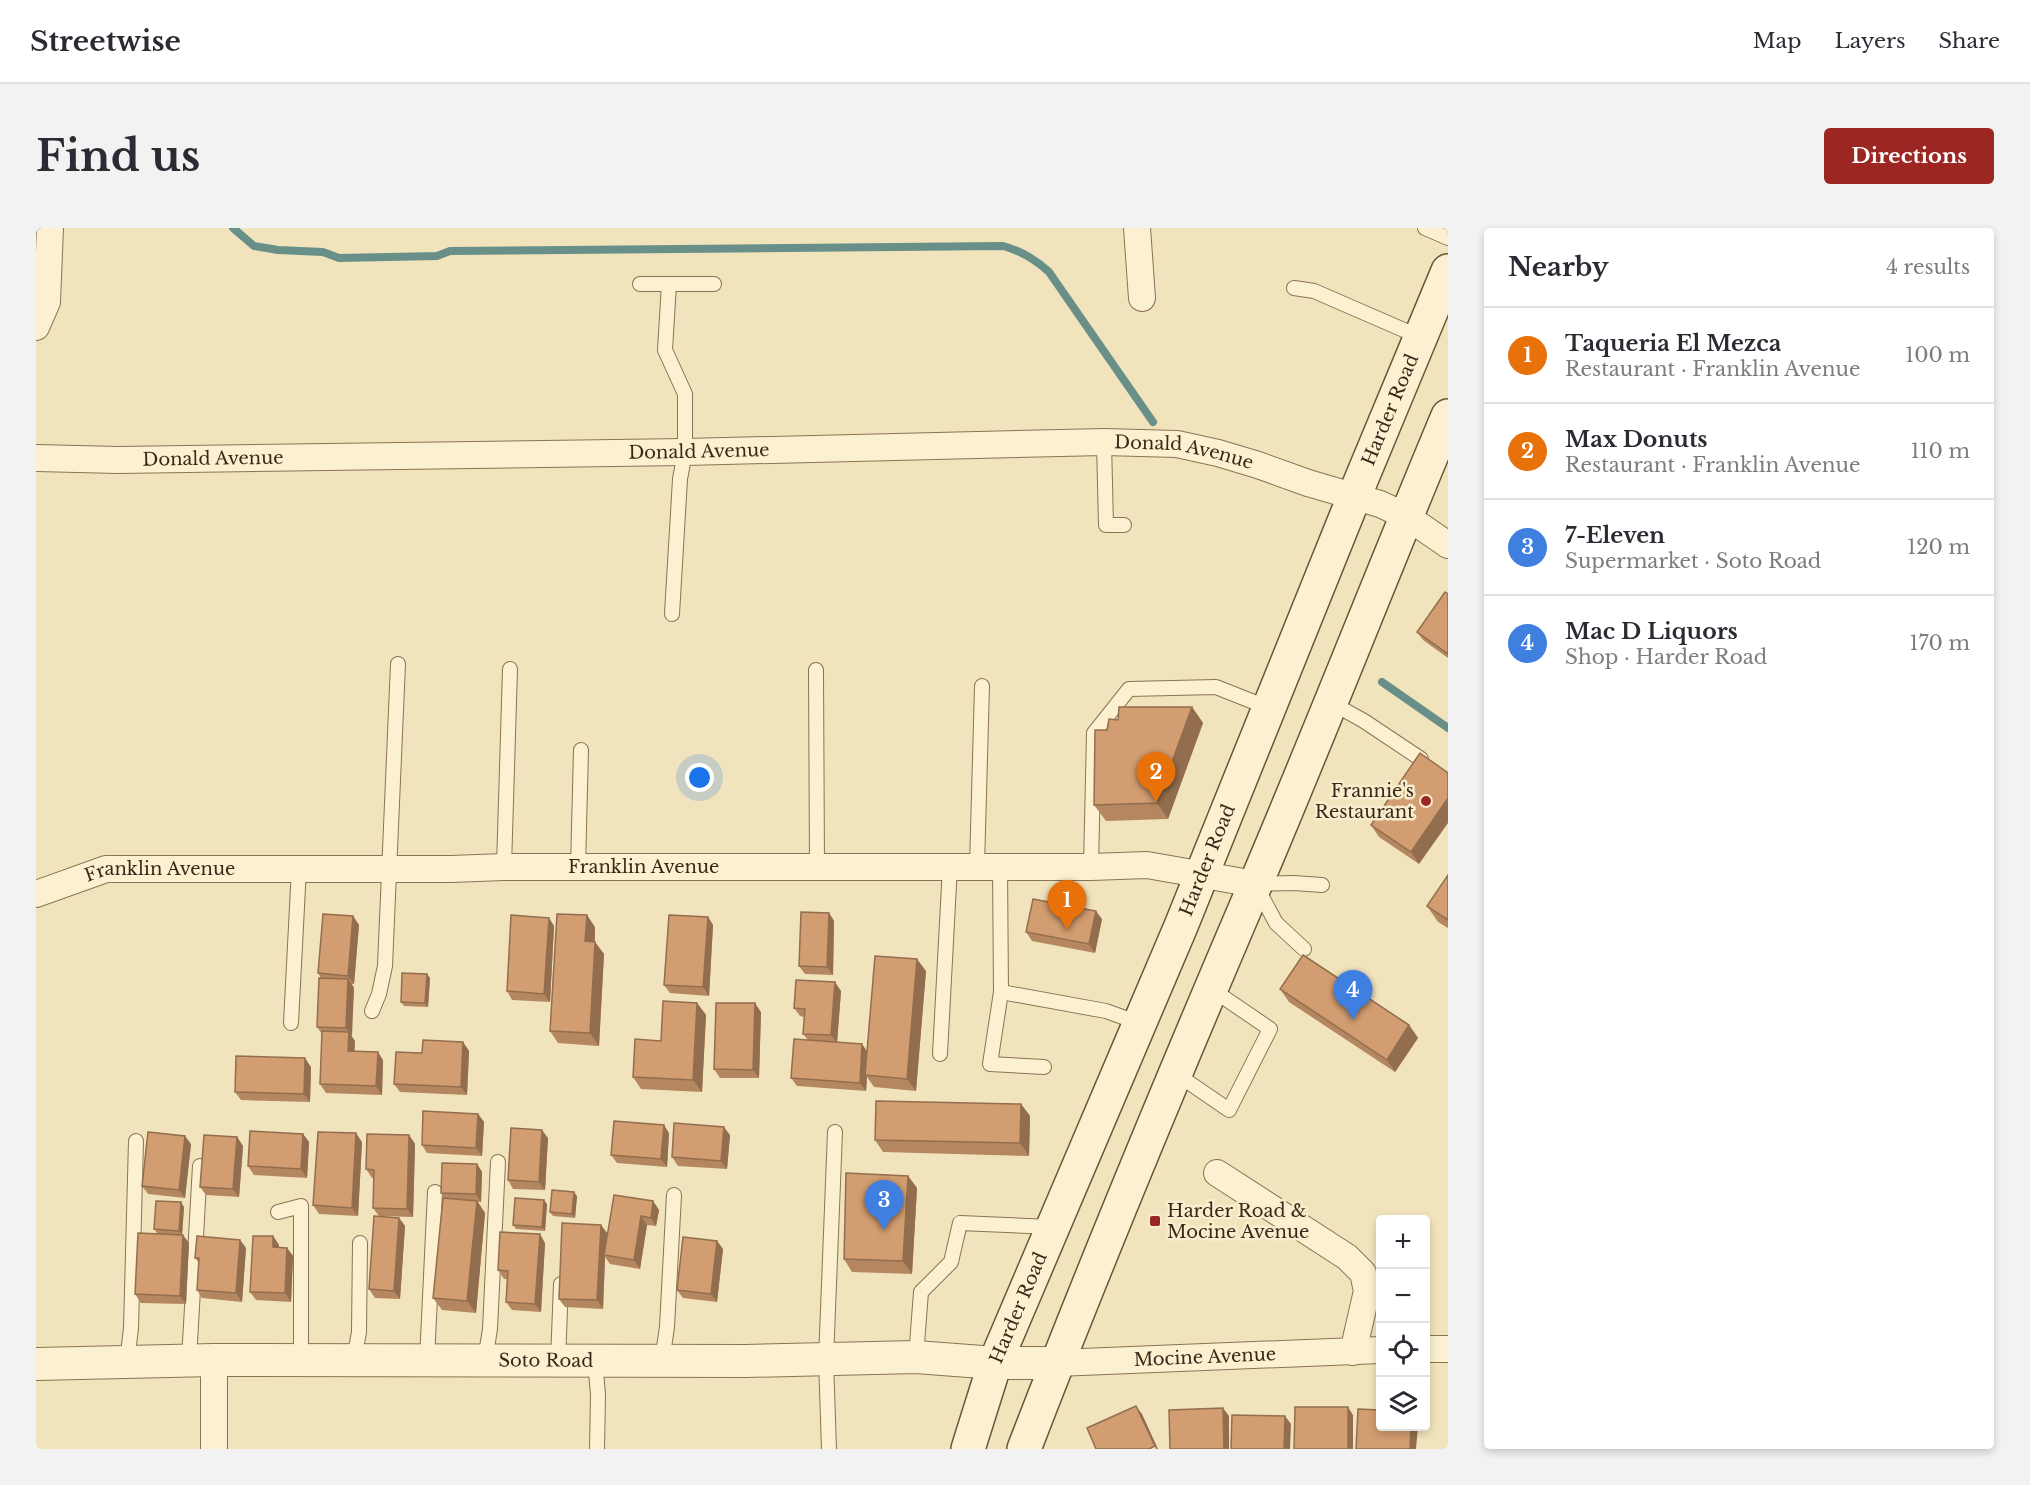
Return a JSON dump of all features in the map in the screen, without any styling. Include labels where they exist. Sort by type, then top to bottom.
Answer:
[{"type":"main road","name":"Harder Road","points":[[968,1449],[995,1363],[1181,926],[1448,271]]},
{"type":"main road","points":[[1024,1449],[1175,1073],[1448,416]]},
{"type":"street","points":[[36,327],[50,228]]},
{"type":"street","points":[[1137,228],[1142,298]]},
{"type":"street","name":"Donald Avenue","points":[[36,458],[118,460],[685,452],[1104,442],[1177,444],[1218,453],[1380,504],[1406,516],[1448,545]]},
{"type":"street","name":"Franklin Avenue","points":[[36,894],[106,869],[1147,865],[1255,884]]},
{"type":"street","points":[[1218,1173],[1347,1257],[1363,1273],[1367,1291],[1353,1352]]},
{"type":"street","points":[[1430,1349],[1448,1349]]},
{"type":"street","name":"Mocine Avenue","points":[[1057,1363],[1376,1350]]},
{"type":"street","name":"Soto Road","points":[[36,1364],[301,1359],[826,1360],[916,1357],[995,1363],[1057,1363]]},
{"type":"street","points":[[202,1360],[214,1449]]},
{"type":"lane","points":[[1425,228],[1448,238]]},
{"type":"lane","points":[[640,284],[714,284]]},
{"type":"lane","points":[[669,284],[665,350],[685,394],[685,452],[680,479],[672,614]]},
{"type":"lane","points":[[1294,288],[1314,291],[1420,337]]},
{"type":"lane","points":[[1104,442],[1106,525],[1124,525]]},
{"type":"lane","points":[[372,1011],[379,994],[385,966],[399,664]]},
{"type":"lane","points":[[504,867],[510,669]]},
{"type":"lane","points":[[816,669],[817,866]]},
{"type":"lane","points":[[982,686],[988,866],[1001,992],[990,1064],[1044,1067]]},
{"type":"lane","points":[[1091,867],[1094,733],[1130,689],[1216,687],[1269,708]]},
{"type":"lane","points":[[1330,702],[1364,721],[1421,759]]},
{"type":"lane","points":[[578,867],[581,750]]},
{"type":"lane","points":[[940,1054],[950,866]]},
{"type":"lane","points":[[291,1023],[299,868]]},
{"type":"lane","points":[[1304,949],[1276,923],[1255,884],[1322,885]]},
{"type":"lane","points":[[1175,1073],[1229,1110],[1270,1029],[1210,988]]},
{"type":"lane","points":[[1001,992],[1106,1011],[1139,1023]]},
{"type":"lane","points":[[829,1449],[826,1360],[835,1132]]},
{"type":"lane","points":[[127,1362],[131,1328],[136,1141]]},
{"type":"lane","points":[[485,1360],[490,1329],[498,1162]]},
{"type":"lane","points":[[200,1166],[202,1360]]},
{"type":"lane","points":[[427,1360],[435,1192]]},
{"type":"lane","points":[[662,1360],[667,1327],[675,1195]]},
{"type":"lane","points":[[278,1212],[301,1206],[301,1359]]},
{"type":"lane","points":[[916,1357],[921,1292],[951,1262],[960,1224],[1052,1227]]},
{"type":"lane","points":[[354,1359],[359,1332],[360,1243]]},
{"type":"lane","points":[[558,1360],[561,1272]]},
{"type":"lane","points":[[595,1360],[598,1395],[597,1449]]},
{"type":"building","points":[[1445,592],[1448,594],[1448,654],[1417,632]]},
{"type":"building","points":[[1119,707],[1192,707],[1157,803],[1094,805],[1095,730],[1107,730],[1109,719],[1118,720]]},
{"type":"building","name":"Frannie's Restaurant","points":[[1420,753],[1448,773],[1448,798],[1411,852],[1371,825]]},
{"type":"building","points":[[1448,875],[1448,920],[1427,906]]},
{"type":"building","points":[[1033,899],[1096,911],[1089,944],[1026,932]]},
{"type":"building","points":[[801,912],[829,913],[827,967],[799,966]]},
{"type":"building","points":[[323,914],[353,916],[348,976],[318,973]]},
{"type":"building","points":[[557,914],[587,915],[585,941],[595,942],[590,1033],[550,1031]]},
{"type":"building","points":[[511,915],[549,918],[544,994],[507,991]]},
{"type":"building","points":[[669,915],[708,917],[703,987],[664,985]]},
{"type":"building","points":[[1303,955],[1409,1025],[1387,1060],[1280,989]]},
{"type":"building","points":[[875,956],[917,959],[907,1079],[865,1075]]},
{"type":"building","points":[[402,973],[427,974],[425,1003],[401,1002]]},
{"type":"building","points":[[319,978],[348,979],[346,1028],[317,1027]]},
{"type":"building","points":[[796,980],[835,982],[831,1035],[803,1034],[805,1009],[794,1008]]},
{"type":"building","points":[[663,1001],[697,1003],[693,1080],[633,1077],[635,1039],[661,1041]]},
{"type":"building","points":[[716,1003],[755,1003],[753,1070],[714,1069]]},
{"type":"building","points":[[322,1031],[349,1032],[348,1051],[378,1052],[376,1086],[320,1084]]},
{"type":"building","points":[[794,1039],[862,1044],[860,1083],[791,1078]]},
{"type":"building","points":[[423,1040],[463,1042],[461,1087],[394,1084],[396,1052],[422,1053]]},
{"type":"building","points":[[236,1056],[305,1058],[304,1094],[235,1092]]},
{"type":"building","points":[[876,1101],[1021,1104],[1020,1143],[875,1140]]},
{"type":"building","points":[[423,1111],[478,1114],[476,1148],[422,1145]]},
{"type":"building","points":[[614,1121],[664,1125],[661,1159],[611,1155]]},
{"type":"building","points":[[674,1123],[724,1127],[721,1161],[672,1157]]},
{"type":"building","points":[[511,1128],[542,1130],[539,1182],[508,1180]]},
{"type":"building","points":[[250,1131],[303,1134],[301,1169],[248,1166]]},
{"type":"building","points":[[148,1132],[185,1136],[179,1190],[142,1186]]},
{"type":"building","points":[[318,1132],[356,1133],[352,1208],[313,1205]]},
{"type":"building","points":[[367,1134],[409,1135],[407,1209],[373,1208],[374,1170],[366,1169]]},
{"type":"building","points":[[204,1135],[237,1137],[233,1189],[200,1187]]},
{"type":"building","points":[[442,1163],[477,1164],[476,1194],[441,1193]]},
{"type":"building","points":[[846,1173],[908,1176],[903,1261],[844,1259]]},
{"type":"building","points":[[552,1190],[574,1192],[572,1214],[550,1212]]},
{"type":"building","points":[[614,1195],[653,1201],[651,1218],[641,1216],[634,1260],[604,1255]]},
{"type":"building","points":[[443,1198],[477,1201],[467,1301],[433,1298]]},
{"type":"building","points":[[515,1198],[544,1200],[542,1227],[513,1225]]},
{"type":"building","points":[[156,1201],[181,1202],[179,1231],[154,1229]]},
{"type":"building","points":[[374,1216],[399,1218],[394,1291],[369,1289]]},
{"type":"building","points":[[562,1223],[601,1225],[597,1300],[559,1299]]},
{"type":"building","points":[[500,1232],[540,1234],[535,1304],[506,1302],[508,1271],[498,1270]]},
{"type":"building","points":[[138,1233],[183,1235],[180,1296],[135,1294]]},
{"type":"building","points":[[197,1236],[240,1240],[236,1293],[197,1290],[199,1258],[195,1258]]},
{"type":"building","points":[[253,1236],[273,1236],[273,1247],[287,1248],[285,1293],[250,1292]]},
{"type":"building","points":[[683,1237],[717,1241],[711,1294],[677,1290]]},
{"type":"building","points":[[1136,1406],[1155,1446],[1149,1449],[1096,1449],[1087,1428]]},
{"type":"building","points":[[1295,1407],[1348,1407],[1348,1449],[1294,1449]]},
{"type":"building","points":[[1223,1408],[1224,1449],[1170,1449],[1169,1410]]},
{"type":"building","points":[[1358,1409],[1376,1410],[1376,1431],[1411,1431],[1410,1449],[1356,1449]]},
{"type":"building","points":[[1232,1415],[1285,1416],[1284,1449],[1231,1449]]},
{"type":"waterway","points":[[233,228],[254,246],[278,250],[323,252],[339,258],[437,256],[450,251],[1003,246],[1028,256],[1049,272],[1153,422]]},
{"type":"waterway","points":[[1382,682],[1448,728]]},
{"type":"place","name":"Frannie's Restaurant","points":[[1426,801]]},
{"type":"place","name":"Max Donuts","points":[[1156,802]]},
{"type":"place","name":"Taqueria El Mezca","points":[[1067,930]]},
{"type":"place","name":"Mac D Liquors","points":[[1353,1020]]},
{"type":"place","name":"Harder Road & Mocine Avenue","points":[[1155,1221]]},
{"type":"place","name":"7-Eleven","points":[[884,1230]]}]
